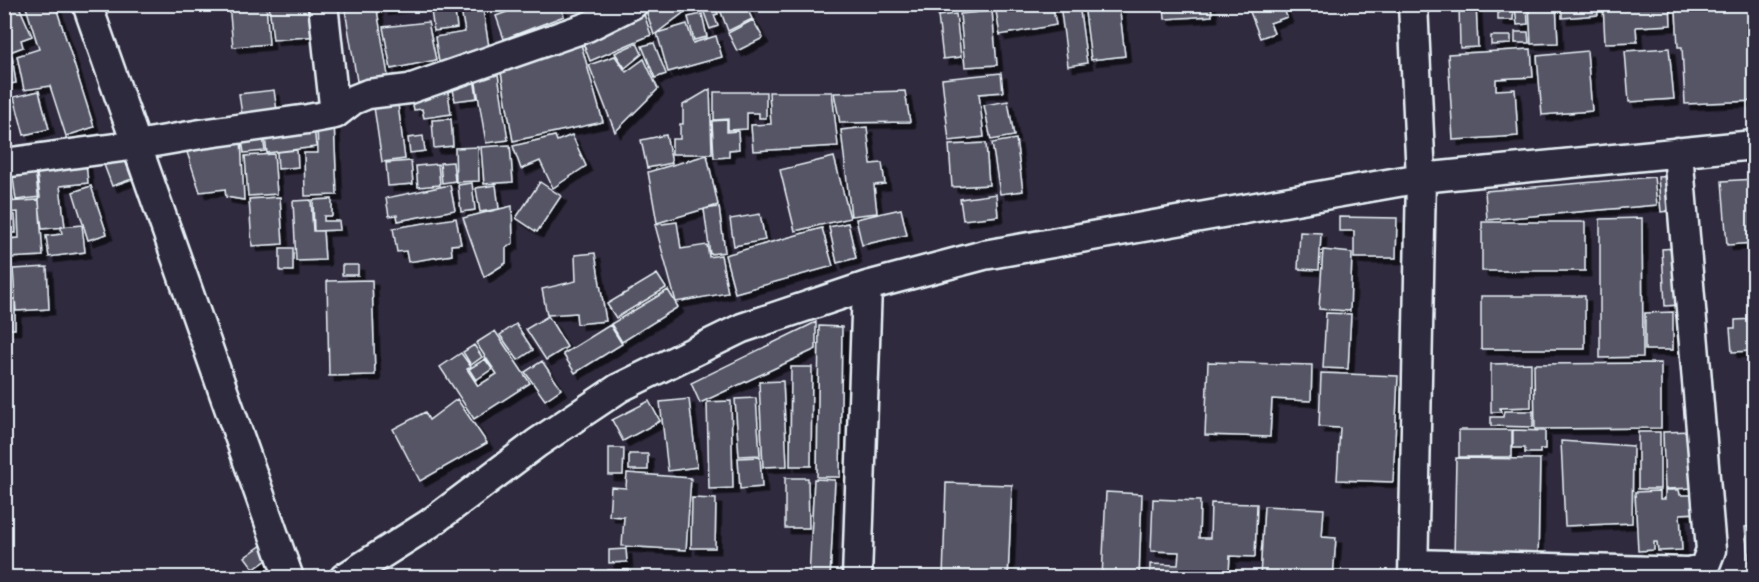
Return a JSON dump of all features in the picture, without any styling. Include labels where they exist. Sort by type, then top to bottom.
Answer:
[{"type":"street","points":[[87,4],[289,578]]},
{"type":"street","points":[[323,4],[335,114]]},
{"type":"street","points":[[4,163],[335,114],[353,100],[368,94],[409,88],[587,27],[633,4]]},
{"type":"street","points":[[1413,4],[1421,178],[1414,571],[1688,573],[1704,568],[1711,550],[1678,152]]},
{"type":"street","points":[[344,578],[429,524],[537,443],[619,388],[742,328],[867,286],[984,255],[1421,178],[1755,145]]},
{"type":"street","points":[[857,578],[867,286]]},
{"type":"building","points":[[18,4],[32,36],[21,40],[23,47],[5,54],[4,5]]},
{"type":"building","points":[[25,4],[55,4],[94,127],[66,136],[50,86],[24,90],[17,56],[39,49]]},
{"type":"building","points":[[229,4],[266,4],[269,44],[233,47]]},
{"type":"building","points":[[269,4],[314,4],[318,36],[273,40]]},
{"type":"building","points":[[344,4],[376,4],[388,76],[357,81]]},
{"type":"building","points":[[382,4],[420,4],[383,10]]},
{"type":"building","points":[[430,4],[454,4],[457,28],[434,31]]},
{"type":"building","points":[[460,4],[482,4],[490,53],[439,62],[435,37],[465,32]]},
{"type":"building","points":[[528,4],[560,4],[564,16],[504,39],[496,16]]},
{"type":"building","points":[[649,4],[695,4],[654,35],[645,7]]},
{"type":"building","points":[[701,4],[715,4],[718,14],[714,15],[718,26],[710,29]]},
{"type":"building","points":[[718,4],[745,4],[752,19],[728,31]]},
{"type":"building","points":[[1031,4],[1052,4],[1056,25],[1000,35],[996,11]]},
{"type":"building","points":[[1060,4],[1079,4],[1087,63],[1068,66]]},
{"type":"building","points":[[1084,4],[1119,4],[1125,56],[1091,60]]},
{"type":"building","points":[[1164,4],[1211,4],[1212,16],[1165,19]]},
{"type":"building","points":[[1247,4],[1282,4],[1287,17],[1270,23],[1274,33],[1260,38]]},
{"type":"building","points":[[1459,4],[1476,4],[1478,47],[1460,48]]},
{"type":"building","points":[[1498,4],[1514,4],[1513,20],[1498,20]]},
{"type":"building","points":[[1529,4],[1556,4],[1558,43],[1531,44]]},
{"type":"building","points":[[1562,4],[1597,4],[1598,15],[1562,18]]},
{"type":"building","points":[[1603,4],[1670,4],[1671,25],[1636,27],[1637,42],[1605,43]]},
{"type":"building","points":[[1527,5],[1528,24],[1517,25],[1515,6]]},
{"type":"building","points":[[1754,6],[1754,101],[1685,104],[1682,47],[1678,47],[1676,11]]},
{"type":"building","points":[[642,8],[651,35],[590,61],[580,35]]},
{"type":"building","points":[[992,11],[997,65],[965,67],[960,14]]},
{"type":"building","points":[[702,14],[707,37],[694,40],[688,17]]},
{"type":"building","points":[[956,14],[961,57],[943,59],[938,16]]},
{"type":"building","points":[[753,20],[763,38],[737,51],[728,33]]},
{"type":"building","points":[[428,22],[436,60],[391,69],[383,27]]},
{"type":"building","points":[[687,24],[693,43],[716,36],[722,57],[668,72],[657,33]]},
{"type":"building","points":[[1515,32],[1528,32],[1529,43],[1515,43]]},
{"type":"building","points":[[1491,36],[1511,36],[1511,44],[1491,45]]},
{"type":"building","points":[[579,37],[603,122],[513,141],[499,61]]},
{"type":"building","points":[[637,43],[642,54],[625,68],[615,53]]},
{"type":"building","points":[[654,43],[666,74],[655,78],[642,46]]},
{"type":"building","points":[[1669,48],[1674,99],[1629,102],[1625,51]]},
{"type":"building","points":[[1531,49],[1533,77],[1496,79],[1496,90],[1515,89],[1518,136],[1453,140],[1448,54]]},
{"type":"building","points":[[1587,51],[1592,111],[1542,115],[1537,56]]},
{"type":"building","points":[[12,56],[16,83],[4,85],[4,57]]},
{"type":"building","points":[[615,56],[626,72],[644,59],[658,89],[615,132],[589,65]]},
{"type":"building","points":[[497,68],[508,140],[486,143],[474,71]]},
{"type":"building","points":[[473,72],[477,98],[455,101],[451,76]]},
{"type":"building","points":[[1001,73],[1003,92],[979,94],[984,137],[949,141],[942,79]]},
{"type":"building","points":[[447,85],[451,114],[424,118],[422,109],[414,110],[413,104],[404,105],[402,90]]},
{"type":"building","points":[[710,89],[712,154],[672,154],[672,139],[680,139],[683,105]]},
{"type":"building","points":[[274,90],[277,111],[242,115],[239,94]]},
{"type":"building","points":[[39,91],[49,129],[24,135],[14,97]]},
{"type":"building","points":[[905,91],[910,122],[840,123],[834,93]]},
{"type":"building","points":[[714,92],[766,92],[766,118],[759,118],[759,113],[747,113],[747,129],[728,130],[728,119],[714,120]]},
{"type":"building","points":[[769,92],[832,92],[838,146],[753,151],[751,125],[771,124]]},
{"type":"building","points":[[397,97],[405,159],[382,162],[373,100]]},
{"type":"building","points":[[1008,101],[1014,136],[991,140],[984,105]]},
{"type":"building","points":[[451,119],[453,146],[434,148],[432,120]]},
{"type":"building","points":[[727,120],[727,132],[738,131],[739,149],[729,150],[729,157],[714,158],[712,121]]},
{"type":"building","points":[[317,122],[334,122],[337,195],[305,196],[304,153],[318,153]]},
{"type":"building","points":[[314,125],[316,147],[267,153],[264,130]]},
{"type":"building","points":[[867,127],[871,164],[882,163],[885,184],[874,185],[877,213],[851,216],[841,130]]},
{"type":"building","points":[[262,131],[265,151],[244,153],[241,133]]},
{"type":"building","points":[[572,135],[586,166],[553,188],[540,161],[521,169],[513,146],[555,136],[557,141]]},
{"type":"building","points":[[666,135],[672,163],[647,168],[641,140]]},
{"type":"building","points":[[423,136],[425,151],[410,153],[408,138]]},
{"type":"building","points":[[241,138],[244,200],[226,197],[225,189],[200,192],[184,143]]},
{"type":"building","points":[[1016,139],[1023,191],[1000,194],[992,143]]},
{"type":"building","points":[[986,143],[989,185],[952,187],[949,145]]},
{"type":"building","points":[[510,145],[513,182],[484,184],[481,147]]},
{"type":"building","points":[[120,147],[132,179],[112,186],[100,154]]},
{"type":"building","points":[[478,147],[479,181],[456,182],[455,148]]},
{"type":"building","points":[[297,150],[298,167],[278,169],[277,152]]},
{"type":"building","points":[[274,154],[277,194],[248,196],[245,156]]},
{"type":"building","points":[[707,155],[718,205],[657,223],[648,172]]},
{"type":"building","points":[[834,157],[850,218],[795,231],[780,170]]},
{"type":"building","points":[[411,161],[413,184],[388,186],[386,163]]},
{"type":"building","points":[[453,162],[455,181],[442,183],[440,163]]},
{"type":"building","points":[[86,163],[88,183],[60,186],[65,227],[42,229],[35,168]]},
{"type":"building","points":[[438,164],[440,185],[418,187],[416,166]]},
{"type":"building","points":[[36,166],[40,197],[16,200],[12,170]]},
{"type":"building","points":[[1676,176],[1678,210],[1661,212],[1658,177]]},
{"type":"building","points":[[1654,177],[1657,205],[1487,220],[1485,191]]},
{"type":"building","points":[[4,179],[10,179],[13,201],[4,202]]},
{"type":"building","points":[[1754,179],[1754,243],[1727,245],[1722,181]]},
{"type":"building","points":[[540,182],[561,196],[537,232],[516,218]]},
{"type":"building","points":[[472,183],[475,210],[461,212],[458,185]]},
{"type":"building","points":[[450,185],[455,210],[398,221],[397,215],[389,216],[386,198]]},
{"type":"building","points":[[496,185],[499,209],[480,212],[476,188]]},
{"type":"building","points":[[91,186],[107,234],[88,240],[73,192]]},
{"type":"building","points":[[996,194],[998,216],[963,220],[960,199]]},
{"type":"building","points":[[280,197],[283,244],[252,246],[249,199]]},
{"type":"building","points":[[332,199],[332,216],[324,216],[324,221],[339,221],[340,230],[314,231],[313,200]]},
{"type":"building","points":[[39,200],[43,256],[8,258],[7,239],[19,238],[18,212],[5,213],[4,202]]},
{"type":"building","points":[[311,200],[313,231],[323,231],[325,260],[296,261],[293,201]]},
{"type":"building","points":[[512,206],[513,243],[506,248],[506,263],[484,277],[463,218]]},
{"type":"building","points":[[719,207],[725,252],[710,254],[704,209]]},
{"type":"building","points":[[901,209],[907,235],[862,245],[856,219]]},
{"type":"building","points":[[760,214],[765,240],[734,246],[730,219]]},
{"type":"building","points":[[4,215],[15,215],[16,233],[4,233]]},
{"type":"building","points":[[1339,217],[1397,218],[1396,258],[1354,258],[1354,231],[1339,231]]},
{"type":"building","points":[[456,218],[461,244],[451,245],[452,255],[408,262],[406,251],[397,252],[393,228]]},
{"type":"building","points":[[1642,218],[1643,357],[1600,358],[1600,219]]},
{"type":"building","points":[[677,222],[681,249],[707,245],[709,257],[721,255],[728,293],[676,302],[655,225]]},
{"type":"building","points":[[1482,222],[1585,222],[1585,271],[1482,271]]},
{"type":"building","points":[[848,223],[856,258],[837,263],[829,227]]},
{"type":"building","points":[[82,225],[85,252],[49,257],[46,236],[62,234],[61,227]]},
{"type":"building","points":[[822,228],[833,266],[735,293],[725,255]]},
{"type":"building","points":[[1300,232],[1321,233],[1319,270],[1298,269]]},
{"type":"building","points":[[280,248],[293,248],[293,271],[280,271]]},
{"type":"building","points":[[1676,248],[1678,305],[1665,306],[1662,249]]},
{"type":"building","points":[[1323,250],[1352,253],[1350,311],[1319,309]]},
{"type":"building","points":[[595,253],[606,321],[577,324],[576,313],[547,315],[542,289],[576,281],[575,255]]},
{"type":"building","points":[[4,264],[9,264],[12,296],[4,297]]},
{"type":"building","points":[[342,265],[358,265],[358,275],[342,275]]},
{"type":"building","points":[[47,267],[49,309],[16,311],[13,269]]},
{"type":"building","points":[[657,274],[666,288],[616,318],[607,304]]},
{"type":"building","points":[[372,280],[375,375],[329,376],[327,281]]},
{"type":"building","points":[[668,290],[678,307],[622,342],[611,324]]},
{"type":"building","points":[[1481,296],[1585,296],[1585,349],[1481,349]]},
{"type":"building","points":[[4,299],[15,299],[15,329],[4,329]]},
{"type":"building","points":[[1673,312],[1673,350],[1645,350],[1645,313]]},
{"type":"building","points":[[1326,313],[1351,314],[1348,369],[1323,368]]},
{"type":"building","points":[[548,316],[567,347],[546,360],[526,329]]},
{"type":"building","points":[[1754,319],[1754,362],[1751,362],[1751,351],[1732,352],[1730,328],[1735,328],[1735,320]]},
{"type":"building","points":[[816,322],[816,349],[700,403],[691,383]]},
{"type":"building","points":[[516,324],[533,350],[518,360],[500,335]]},
{"type":"building","points":[[610,325],[622,344],[575,373],[563,354]]},
{"type":"building","points":[[819,326],[842,327],[840,477],[817,477]]},
{"type":"building","points":[[495,331],[530,383],[474,419],[440,367],[461,353],[471,367],[467,369],[478,386],[497,374],[476,343]]},
{"type":"building","points":[[474,345],[482,357],[471,365],[463,352]]},
{"type":"building","points":[[485,359],[492,369],[476,380],[469,369]]},
{"type":"building","points":[[542,361],[561,389],[545,400],[525,372]]},
{"type":"building","points":[[1208,362],[1312,365],[1311,401],[1272,399],[1270,437],[1205,435]]},
{"type":"building","points":[[1531,363],[1531,407],[1500,408],[1501,412],[1491,412],[1491,364]]},
{"type":"building","points":[[1661,363],[1661,428],[1535,429],[1534,364]]},
{"type":"building","points":[[791,367],[812,367],[811,466],[790,466]]},
{"type":"building","points":[[1321,373],[1398,376],[1393,482],[1337,480],[1340,428],[1319,427]]},
{"type":"building","points":[[783,381],[787,466],[763,467],[759,382]]},
{"type":"building","points":[[756,398],[760,455],[739,456],[735,399]]},
{"type":"building","points":[[457,399],[487,443],[420,481],[393,429],[425,412],[429,420]]},
{"type":"building","points":[[689,399],[697,467],[668,471],[660,402]]},
{"type":"building","points":[[649,401],[660,421],[623,441],[612,420]]},
{"type":"building","points":[[731,401],[733,488],[709,489],[707,402]]},
{"type":"building","points":[[1504,411],[1533,411],[1533,427],[1491,426],[1491,417],[1503,417]]},
{"type":"building","points":[[1459,430],[1512,430],[1512,457],[1459,457]]},
{"type":"building","points":[[1513,430],[1545,431],[1545,449],[1540,449],[1540,453],[1525,453],[1525,448],[1513,448]]},
{"type":"building","points":[[1693,431],[1695,488],[1665,489],[1663,432]]},
{"type":"building","points":[[1638,432],[1660,432],[1660,489],[1638,489]]},
{"type":"building","points":[[1561,441],[1633,446],[1632,523],[1565,526]]},
{"type":"building","points":[[609,448],[624,448],[623,475],[609,475]]},
{"type":"building","points":[[629,454],[648,454],[648,470],[629,470]]},
{"type":"building","points":[[760,457],[762,487],[740,489],[738,458]]},
{"type":"building","points":[[1456,458],[1540,459],[1538,560],[1454,558]]},
{"type":"building","points":[[627,473],[691,478],[686,550],[622,546],[624,517],[609,516],[611,487],[626,488]]},
{"type":"building","points":[[785,478],[808,478],[809,528],[785,528]]},
{"type":"building","points":[[814,479],[835,480],[830,578],[809,578]]},
{"type":"building","points":[[946,483],[1012,485],[1008,578],[943,578]]},
{"type":"building","points":[[1665,490],[1679,490],[1680,495],[1697,495],[1697,513],[1680,514],[1682,550],[1658,551],[1657,542],[1654,542],[1654,550],[1638,551],[1635,492],[1660,491],[1660,499],[1665,499]]},
{"type":"building","points":[[1106,492],[1142,494],[1139,578],[1102,578]]},
{"type":"building","points":[[692,498],[716,499],[715,548],[691,548]]},
{"type":"building","points":[[1153,499],[1200,501],[1199,538],[1210,538],[1211,503],[1257,504],[1255,557],[1230,556],[1229,572],[1254,573],[1254,578],[1150,578],[1150,564],[1178,565],[1179,552],[1151,551]]},
{"type":"building","points":[[1264,506],[1324,509],[1322,537],[1336,538],[1333,578],[1260,578]]},
{"type":"building","points":[[1754,526],[1754,564],[1749,565],[1745,527]]},
{"type":"building","points":[[262,545],[271,557],[254,569],[245,557]]},
{"type":"building","points":[[626,549],[627,562],[609,563],[609,550]]},
{"type":"building","points":[[608,570],[629,570],[629,578],[608,578]]}]
